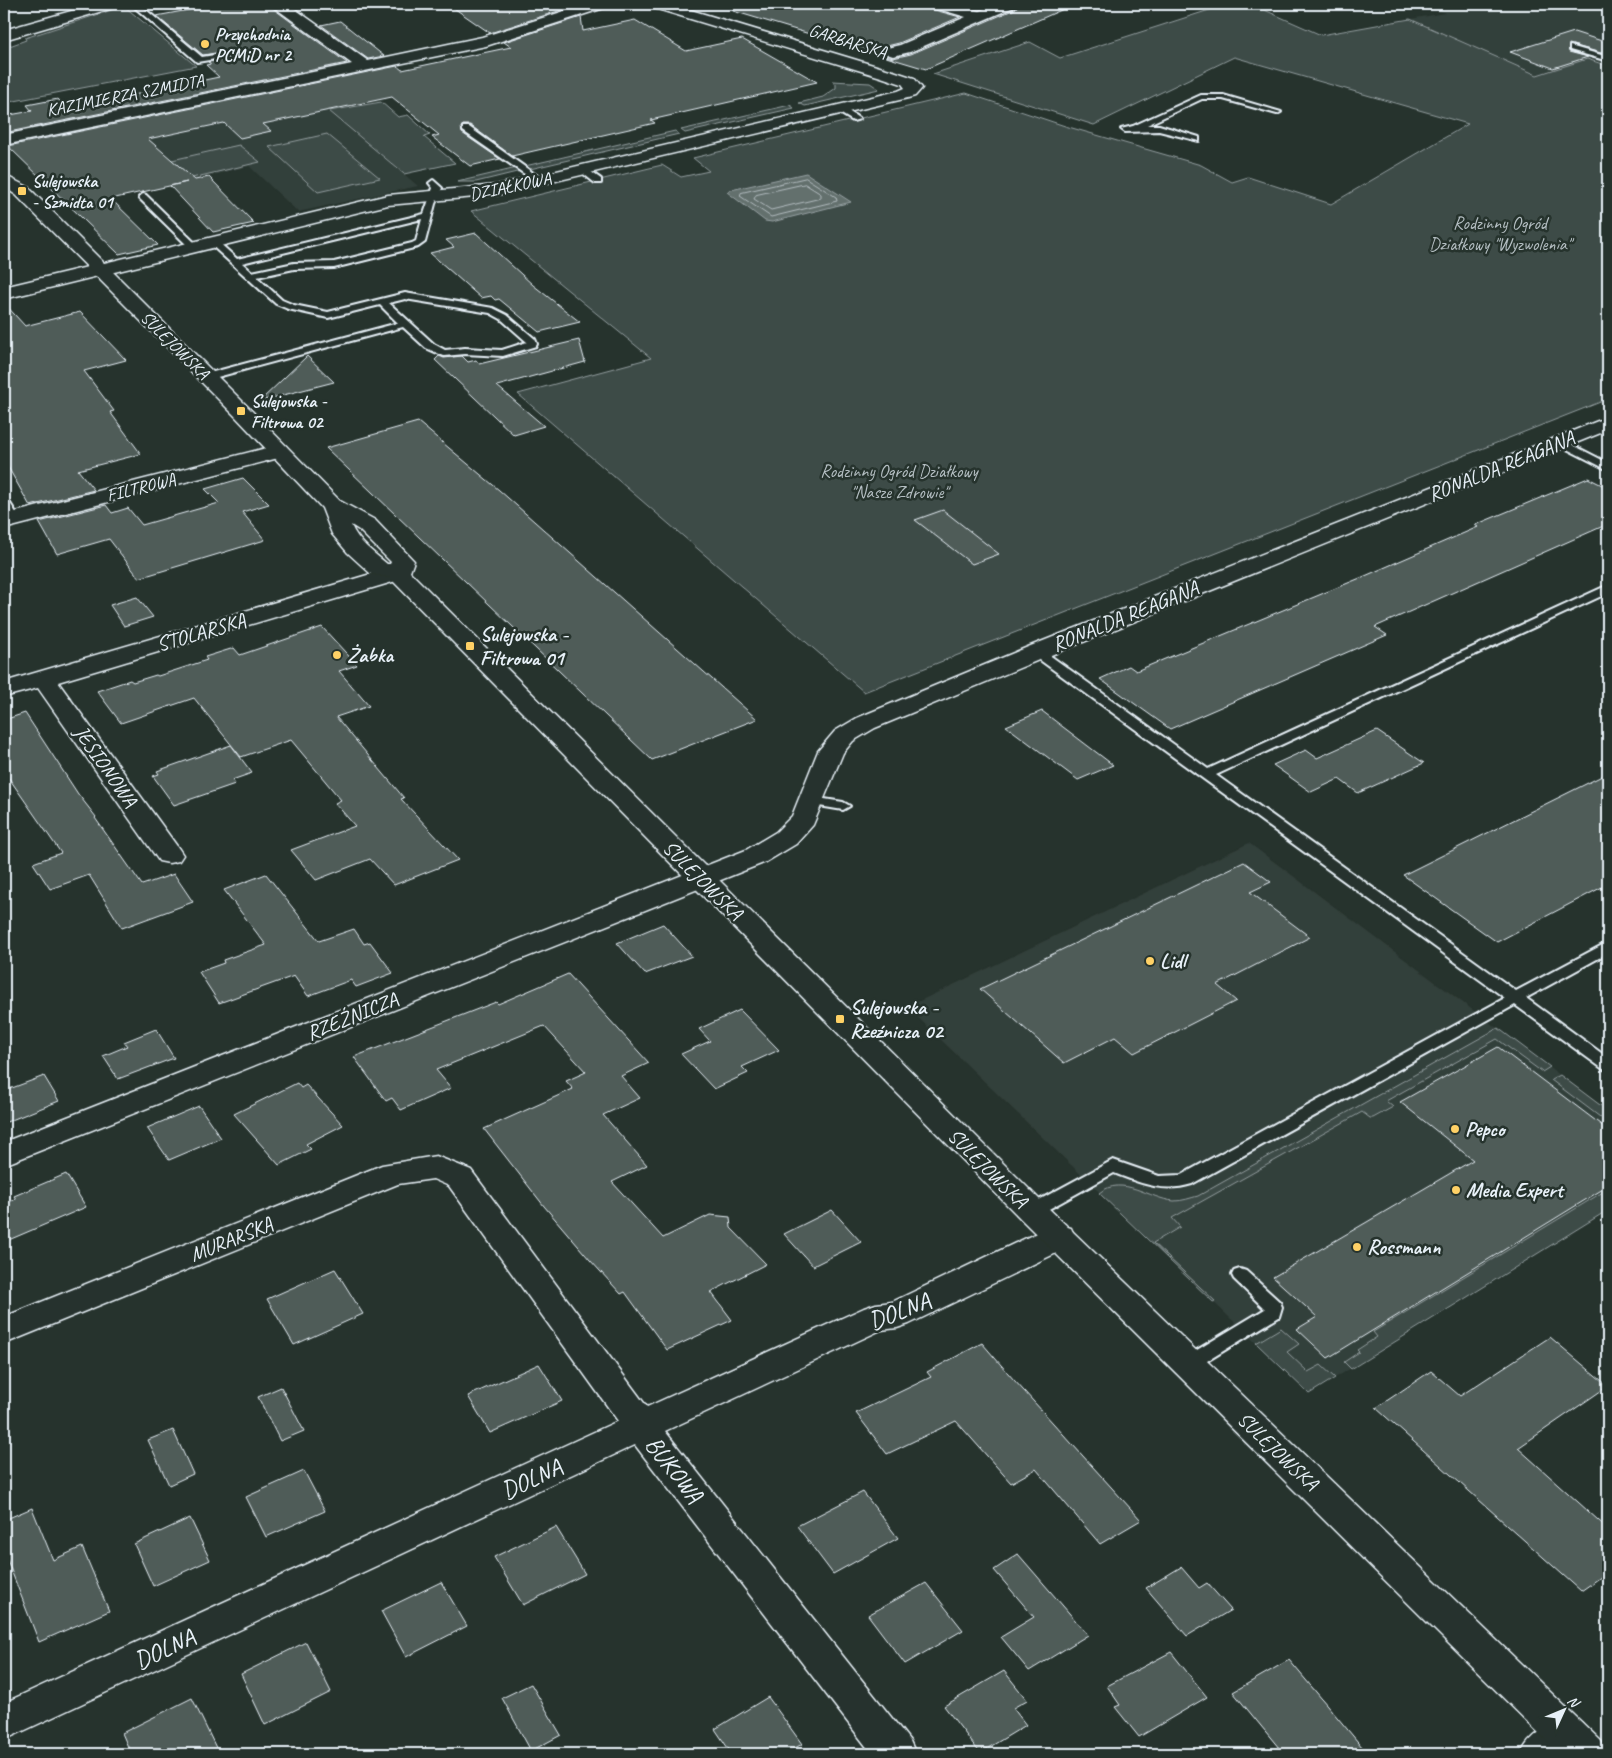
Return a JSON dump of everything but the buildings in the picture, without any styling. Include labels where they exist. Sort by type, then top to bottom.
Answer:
[{"type":"street","points":[[4,35],[111,4]]},
{"type":"street","points":[[279,4],[366,67]]},
{"type":"street","name":"KAZIMIERZA SZMIDTA","points":[[4,140],[366,67],[479,42],[602,4]]},
{"type":"street","name":"GARBARSKA","points":[[656,4],[887,74],[908,81],[913,85]]},
{"type":"street","points":[[937,4],[980,16]]},
{"type":"street","points":[[893,51],[904,49],[1009,4]]},
{"type":"street","points":[[4,40],[63,19]]},
{"type":"street","name":"DZIAŁKOWA","points":[[4,293],[212,241],[434,190],[477,194],[584,170],[902,96],[912,90],[913,85]]},
{"type":"street","name":"SULEJOWSKA","points":[[4,161],[11,171],[10,183],[100,270],[332,506],[343,534],[379,569],[398,573],[1032,1211],[1188,1364],[1565,1748]]},
{"type":"street","name":"RONALDA REAGANA","points":[[700,878],[748,859],[777,844],[795,830],[804,819],[831,751],[844,736],[856,727],[1037,652],[1608,423]]},
{"type":"street","name":"FILTROWA","points":[[7,514],[278,451]]},
{"type":"street","name":"STOLARSKA","points":[[4,690],[398,573]]},
{"type":"street","name":"JESIONOWA","points":[[43,678],[169,855]]},
{"type":"street","name":"RZEŹNICZA","points":[[4,1154],[700,878]]},
{"type":"street","name":"MURARSKA","points":[[4,1331],[393,1173],[436,1167],[460,1178]]},
{"type":"street","name":"BUKOWA","points":[[460,1178],[642,1427],[896,1754]]},
{"type":"street","name":"DOLNA","points":[[4,1722],[876,1317],[897,1314],[1059,1237]]},
{"type":"lane","points":[[135,4],[200,60],[234,54]]},
{"type":"lane","points":[[1573,48],[1608,59]]},
{"type":"lane","points":[[1135,128],[1201,97],[1223,97],[1277,112]]},
{"type":"lane","points":[[841,110],[856,119]]},
{"type":"lane","points":[[466,128],[538,180]]},
{"type":"lane","points":[[1125,129],[1159,128],[1196,139]]},
{"type":"lane","points":[[584,170],[598,181]]},
{"type":"lane","points":[[249,276],[298,266],[334,265],[415,245],[420,242],[429,215],[434,190]]},
{"type":"lane","points":[[143,197],[193,246]]},
{"type":"lane","points":[[235,262],[429,215]]},
{"type":"lane","points":[[212,241],[282,305],[331,314],[381,301],[408,296],[493,311],[504,317],[532,344],[503,353],[444,353],[433,348],[381,301]]},
{"type":"lane","points":[[206,377],[405,324]]},
{"type":"lane","points":[[1561,442],[1608,467]]},
{"type":"lane","points":[[1207,774],[1608,589]]},
{"type":"lane","points":[[1037,652],[1608,1065]]},
{"type":"lane","points":[[812,801],[843,806]]},
{"type":"lane","points":[[1032,1211],[1113,1166],[1158,1182],[1177,1183],[1186,1180],[1608,947]]},
{"type":"lane","points":[[1188,1364],[1273,1312],[1274,1307],[1240,1275]]},
{"type":"shaded area","points":[[1459,4],[1608,4],[1608,66],[1587,59],[1537,75],[1410,19],[1445,13],[1439,10]]},
{"type":"shaded area","points":[[237,101],[329,110],[418,186],[298,212],[249,166],[195,180],[95,150]]},
{"type":"shaded area","points":[[1249,843],[1608,1111],[1608,1210],[1309,1394],[907,1007]]},
{"type":"green space","points":[[1228,4],[1251,4],[1321,35],[1410,19],[1537,75],[1587,59],[1608,66],[1608,399],[864,692],[518,394],[651,358],[471,211],[662,165],[681,177],[709,171],[693,158],[966,93],[1065,126],[1201,165],[1232,182],[1248,177],[1331,204],[1468,124],[1234,57],[1094,125],[933,74],[1030,42],[1060,58]]},
{"type":"green space","points":[[124,6],[196,66],[4,103],[4,48],[26,40],[25,38]]},
{"type":"green space","points":[[832,81],[870,83],[879,89],[805,106],[799,103],[823,97],[836,88],[836,84]]},
{"type":"green space","points":[[381,102],[398,117],[408,115],[430,135],[424,137],[455,163],[404,174],[329,111]]},
{"type":"green space","points":[[790,105],[794,108],[685,133],[681,130]]},
{"type":"green space","points":[[675,131],[679,134],[530,169],[525,166]]},
{"type":"green space","points":[[327,134],[380,178],[318,192],[269,147]]},
{"type":"green space","points":[[239,145],[260,162],[192,178],[172,160]]},
{"type":"green space","points":[[517,168],[521,171],[476,182],[457,182]]},
{"type":"green space","points":[[1498,1028],[1550,1067],[1542,1072],[1497,1039],[1386,1101],[1393,1107],[1373,1118],[1362,1112],[1172,1218],[1180,1227],[1153,1243],[1215,1301],[1213,1302],[1099,1193],[1117,1186],[1136,1189],[1174,1201],[1198,1196]]},
{"type":"green space","points":[[1560,1075],[1608,1111],[1608,1123],[1551,1080]]},
{"type":"green space","points":[[1603,1192],[1608,1194],[1608,1210],[1351,1369],[1344,1362],[1359,1352],[1357,1350],[1377,1337],[1373,1332]]},
{"type":"green space","points":[[1281,1328],[1299,1344],[1287,1352],[1308,1372],[1321,1365],[1335,1378],[1309,1394],[1256,1343]]},
{"type":"water","points":[[806,173],[851,202],[772,222],[765,221],[727,192],[731,190]]},
{"type":"place","name":"Przychodnia PCMiD nr 2","points":[[205,44]]},
{"type":"place","name":"Sulejowska - Szmidta 01","points":[[22,191]]},
{"type":"place","name":"Sulejowska - Filtrowa 02","points":[[241,411]]},
{"type":"place","name":"Sulejowska - Filtrowa 01","points":[[470,646]]},
{"type":"place","name":"Żabka","points":[[337,655]]},
{"type":"place","name":"Lidl","points":[[1150,961]]},
{"type":"place","name":"Sulejowska - Rzeźnicza 02","points":[[840,1019]]},
{"type":"place","name":"Pepco","points":[[1455,1129]]},
{"type":"place","name":"Media Expert","points":[[1456,1190]]},
{"type":"place","name":"Rossmann","points":[[1357,1247]]},
{"type":"park label","name":"Rodzinny Ogród Działkowy \"Wyzwolenia\"","points":[[1500,233]]},
{"type":"park label","name":"Rodzinny Ogród Działkowy \"Nasze Zdrowie\"","points":[[899,481]]}]
